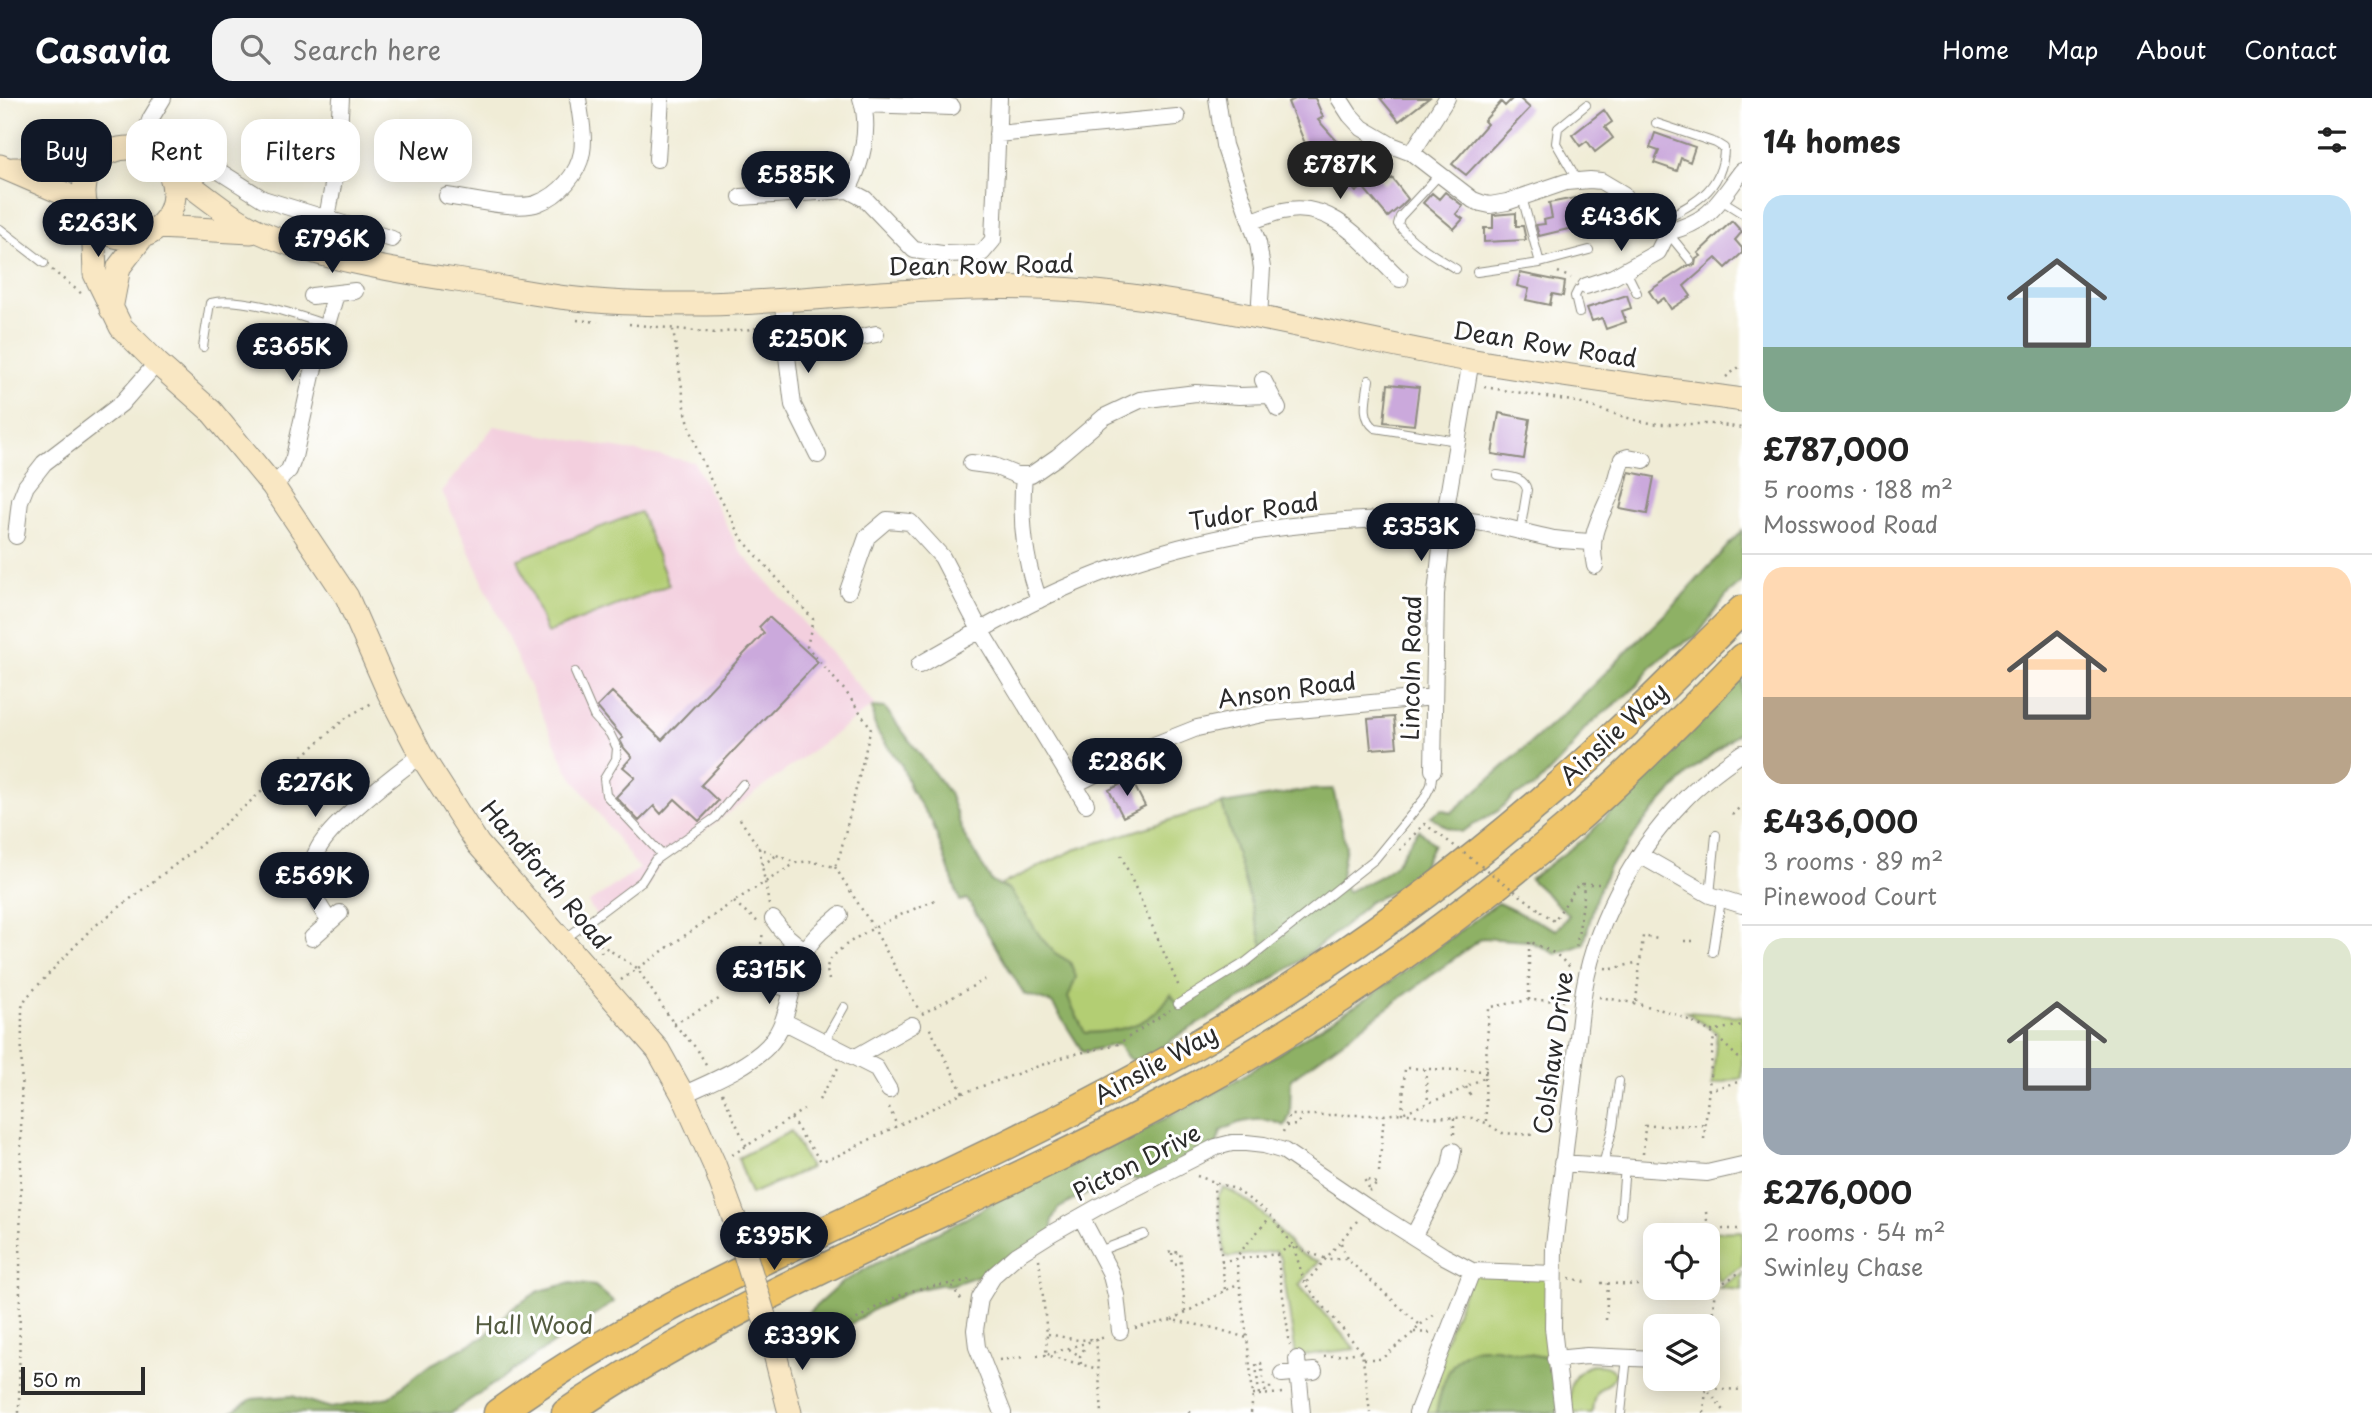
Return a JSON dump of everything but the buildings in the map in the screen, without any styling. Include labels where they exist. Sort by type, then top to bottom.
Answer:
[{"type":"highway","name":"Ainslie Way","points":[[498,1413],[636,1325],[731,1275],[1013,1142],[1150,1070],[1327,965],[1399,914],[1542,801],[1647,705],[1742,610]]},
{"type":"highway","name":"Ainslie Way","points":[[566,1413],[612,1383],[734,1314],[1168,1101],[1278,1039],[1357,989],[1427,939],[1570,825],[1674,729],[1742,658]]},
{"type":"main road","points":[[5,168],[65,194],[103,230],[113,235],[132,238],[151,231]]},
{"type":"main road","points":[[85,182],[84,194],[89,214]]},
{"type":"main road","points":[[111,309],[119,267],[170,212],[174,191],[171,182]]},
{"type":"main road","name":"Dean Row Road","points":[[185,182],[231,216],[261,233],[318,252],[421,275],[576,299],[706,304],[941,289],[1030,288],[1087,291],[1259,318],[1471,360],[1742,400]]},
{"type":"main road","name":"Handforth Road","points":[[89,214],[95,274],[121,327],[211,411],[274,486],[346,597],[389,693],[421,755],[478,844],[658,1050],[714,1164],[733,1214],[772,1342],[790,1413]]},
{"type":"main road","name":"Dean Row Road","points":[[151,231],[261,233]]},
{"type":"street","points":[[151,119],[163,98]]},
{"type":"street","points":[[327,218],[337,163],[341,98]]},
{"type":"street","points":[[447,196],[506,205],[537,204],[560,189],[575,175],[583,150],[578,98]]},
{"type":"street","points":[[657,159],[661,98]]},
{"type":"street","points":[[741,197],[848,190],[864,199],[914,250],[942,254],[982,253],[993,240],[994,232],[999,98]]},
{"type":"street","points":[[1217,98],[1224,145],[1252,221],[1262,268],[1259,318]]},
{"type":"street","points":[[1339,98],[1362,128],[1391,145],[1412,153],[1481,203],[1490,205],[1566,183],[1601,181],[1612,186],[1662,227],[1699,222],[1742,171]]},
{"type":"street","points":[[1412,153],[1447,98]]},
{"type":"street","points":[[848,190],[855,175],[864,138],[866,125],[862,101],[952,107]]},
{"type":"street","points":[[997,134],[1177,117]]},
{"type":"street","points":[[227,176],[262,199],[392,239]]},
{"type":"street","points":[[1252,221],[1282,211],[1314,210],[1343,224],[1400,279]]},
{"type":"street","points":[[1586,286],[1626,271],[1658,252],[1662,227]]},
{"type":"street","points":[[312,296],[355,292]]},
{"type":"street","points":[[274,486],[289,470],[294,457],[336,293]]},
{"type":"street","points":[[783,299],[793,405],[818,454]]},
{"type":"street","points":[[786,348],[829,344],[876,334]]},
{"type":"street","name":"Lincoln Road","points":[[1433,770],[1436,594],[1444,520],[1471,360]]},
{"type":"street","points":[[16,536],[20,501],[26,486],[38,471],[121,404],[157,363]]},
{"type":"street","points":[[971,463],[1031,475],[1104,417],[1140,400],[1196,393],[1274,402],[1263,380]]},
{"type":"street","points":[[1595,566],[1592,542],[1622,459],[1629,457],[1644,460]]},
{"type":"street","points":[[1024,475],[1021,499],[1023,529],[1030,573],[1040,600]]},
{"type":"street","points":[[848,591],[867,537],[887,520],[910,522],[942,557],[980,630],[1086,804]]},
{"type":"street","name":"Tudor Road","points":[[919,665],[1040,600],[1119,566],[1205,542],[1324,523],[1444,520],[1480,523],[1557,539],[1592,542]]},
{"type":"street","name":"Anson Road","points":[[1074,785],[1144,748],[1198,728],[1267,713],[1434,696]]},
{"type":"street","name":"Colshaw Drive","points":[[1563,1413],[1555,1359],[1553,1274],[1562,1163],[1583,995],[1581,968],[1640,855],[1685,799],[1742,752]]},
{"type":"street","points":[[312,938],[335,918],[315,897],[311,875],[315,851],[327,833],[381,785],[421,755]]},
{"type":"street","points":[[1640,855],[1716,898],[1742,905]]},
{"type":"street","points":[[682,1095],[755,1057],[769,1045],[783,1021],[806,950],[840,915]]},
{"type":"street","points":[[768,923],[806,950]]},
{"type":"street","points":[[851,1055],[917,1020]]},
{"type":"street","points":[[783,1021],[876,1068],[889,1090]]},
{"type":"street","name":"Picton Drive","points":[[1003,1413],[977,1347],[975,1330],[978,1307],[986,1285],[1006,1264],[1031,1245],[1216,1147],[1232,1143],[1264,1145],[1284,1151],[1368,1208],[1472,1271],[1553,1274]]},
{"type":"street","points":[[1414,1235],[1450,1167],[1453,1152]]},
{"type":"street","points":[[1562,1163],[1707,1173],[1742,1165]]},
{"type":"street","points":[[1081,1217],[1114,1284],[1120,1331]]},
{"type":"street","points":[[1417,1413],[1472,1271]]},
{"type":"street","points":[[1555,1359],[1587,1356],[1643,1358]]},
{"type":"street","points":[[1297,1365],[1303,1413]]},
{"type":"lane","points":[[1578,181],[1556,143],[1558,128],[1586,105]]},
{"type":"lane","points":[[1656,123],[1724,148],[1724,160],[1713,184],[1701,199],[1662,227],[1690,260]]},
{"type":"lane","points":[[1440,174],[1400,217],[1398,224],[1436,257],[1456,269]]},
{"type":"lane","points":[[1522,197],[1540,263]]},
{"type":"lane","points":[[1720,199],[1742,213]]},
{"type":"lane","points":[[0,229],[44,263]]},
{"type":"lane","points":[[1477,272],[1540,263],[1589,250]]},
{"type":"lane","points":[[1626,271],[1637,293]]},
{"type":"lane","points":[[1578,313],[1576,296],[1578,290],[1586,286]]},
{"type":"lane","points":[[202,347],[209,303],[223,300],[280,310],[327,325]]},
{"type":"lane","points":[[1369,380],[1365,416],[1369,424],[1375,428],[1457,441]]},
{"type":"lane","points":[[1497,475],[1520,479],[1526,483],[1528,490],[1520,531]]},
{"type":"lane","points":[[575,672],[594,716],[610,734],[617,748],[616,760],[604,779],[606,795],[662,855]]},
{"type":"lane","points":[[1182,1002],[1246,962],[1375,859],[1424,799],[1431,785],[1433,770]]},
{"type":"lane","points":[[563,940],[642,881],[655,860],[715,818],[743,783]]},
{"type":"lane","points":[[1713,951],[1716,835]]},
{"type":"lane","points":[[748,983],[792,993]]},
{"type":"lane","points":[[824,1042],[844,1007]]},
{"type":"lane","points":[[1603,1165],[1613,1127],[1619,1081]]},
{"type":"lane","points":[[1622,1216],[1633,1167]]},
{"type":"lane","points":[[1099,1251],[1144,1234]]},
{"type":"lane","points":[[1621,1413],[1626,1357]]},
{"type":"path","points":[[1554,271],[1586,286]]},
{"type":"path","points":[[607,990],[764,881],[796,863],[809,862],[835,867],[871,728],[846,692],[807,647],[813,619],[743,540],[712,483],[696,447],[686,413],[673,330]]},
{"type":"path","points":[[1467,384],[1572,401],[1638,421],[1658,424],[1714,424],[1742,428]]},
{"type":"path","points":[[19,1413],[22,1007],[26,998],[91,929],[197,848],[347,717],[389,693]]},
{"type":"path","points":[[1732,815],[1742,805]]},
{"type":"path","points":[[740,819],[759,848],[768,923]]},
{"type":"path","points":[[1375,859],[1384,867],[1424,824],[1554,921],[1577,885],[1583,884],[1581,968]]},
{"type":"path","points":[[759,848],[796,863]]},
{"type":"path","points":[[761,865],[777,855]]},
{"type":"path","points":[[963,1093],[1067,1056],[1118,1044],[1182,1002],[1121,855]]},
{"type":"path","points":[[828,980],[829,963],[836,954],[873,927],[935,900]]},
{"type":"path","points":[[733,902],[768,923]]},
{"type":"path","points":[[1636,1003],[1643,936],[1658,939]]},
{"type":"path","points":[[1529,1000],[1529,941],[1581,968],[1612,969],[1639,962]]},
{"type":"path","points":[[1684,941],[1695,941]]},
{"type":"path","points":[[637,968],[674,1024],[696,1049],[716,1079],[747,1147]]},
{"type":"path","points":[[917,1020],[986,979]]},
{"type":"path","points":[[1583,995],[1636,1003],[1696,1023],[1714,1035],[1742,1061]]},
{"type":"path","points":[[674,1024],[719,999]]},
{"type":"path","points":[[1486,1123],[1485,1077],[1489,1009],[1529,1000],[1563,1000]]},
{"type":"path","points":[[1709,1031],[1742,1025]]},
{"type":"path","points":[[1704,1139],[1714,1035]]},
{"type":"path","points":[[819,1100],[851,1055]]},
{"type":"path","points":[[1402,1113],[1405,1068],[1487,1071]]},
{"type":"path","points":[[1424,1069],[1428,1102]]},
{"type":"path","points":[[1402,1113],[1485,1077]]},
{"type":"path","points":[[1708,1090],[1742,1081]]},
{"type":"path","points":[[1466,1087],[1471,1096]]},
{"type":"path","points":[[889,1090],[888,1105],[897,1126]]},
{"type":"path","points":[[791,1118],[804,1109]]},
{"type":"path","points":[[1302,1116],[1297,1125],[1285,1126],[1290,1115],[1402,1113],[1472,1118],[1502,1133],[1534,1135]]},
{"type":"path","points":[[1379,1172],[1384,1115]]},
{"type":"path","points":[[1640,1123],[1645,1126],[1705,1125]]},
{"type":"path","points":[[1633,1167],[1645,1126]]},
{"type":"path","points":[[1199,1177],[1235,1189],[1272,1216],[1293,1245],[1305,1284],[1362,1352],[1370,1413]]},
{"type":"path","points":[[1216,1183],[1214,1188],[1225,1290]]},
{"type":"path","points":[[1305,1284],[1368,1208]]},
{"type":"path","points":[[1706,1212],[1707,1223]]},
{"type":"path","points":[[1251,1413],[1247,1338],[1236,1257],[1272,1216]]},
{"type":"path","points":[[1720,1229],[1742,1229]]},
{"type":"path","points":[[1339,1244],[1347,1259],[1420,1325]]},
{"type":"path","points":[[1031,1245],[1042,1267],[1046,1355]]},
{"type":"path","points":[[1221,1261],[1277,1255],[1293,1245]]},
{"type":"path","points":[[1293,1245],[1327,1259],[1347,1259]]},
{"type":"path","points":[[1181,1264],[1173,1265],[1170,1252],[1180,1252],[1181,1264],[1185,1312]]},
{"type":"path","points":[[1277,1255],[1297,1365]]},
{"type":"path","points":[[778,1366],[812,1349],[876,1308],[911,1291],[960,1283],[1006,1264]]},
{"type":"path","points":[[1720,1285],[1742,1271]]},
{"type":"path","points":[[1037,1356],[1120,1331],[1172,1320],[1239,1283]]},
{"type":"path","points":[[1601,1283],[1643,1285]]},
{"type":"path","points":[[1606,1320],[1608,1283]]},
{"type":"path","points":[[1364,1359],[1381,1359],[1420,1325],[1461,1299]]},
{"type":"path","points":[[1172,1320],[1247,1338]]},
{"type":"path","points":[[1047,1334],[1070,1339],[1096,1339]]},
{"type":"path","points":[[1096,1339],[1101,1413]]},
{"type":"path","points":[[1081,1364],[1080,1356],[1086,1343]]},
{"type":"path","points":[[1067,1348],[1080,1356]]},
{"type":"path","points":[[1046,1355],[1098,1369]]},
{"type":"path","points":[[983,1361],[1024,1357]]},
{"type":"path","points":[[1720,1389],[1742,1390]]},
{"type":"path","points":[[1703,1413],[1706,1391]]},
{"type":"path","points":[[1708,1391],[1726,1413]]},
{"type":"path","points":[[1259,1395],[1282,1393]]},
{"type":"shaded area","points":[[494,426],[694,462],[740,551],[875,704],[666,859],[649,879],[651,883],[599,920],[588,903],[639,869],[567,770],[442,491]]},
{"type":"green space","points":[[640,512],[669,585],[547,633],[518,559]]},
{"type":"green space","points":[[1742,530],[1742,582],[1727,595],[1697,636],[1674,648],[1652,666],[1635,688],[1585,728],[1570,750],[1535,787],[1514,796],[1498,811],[1461,832],[1446,827],[1431,816],[1442,809],[1451,813],[1570,708],[1676,603]]},
{"type":"green space","points":[[1742,678],[1742,730],[1689,773],[1645,820],[1609,867],[1596,897],[1584,944],[1556,954],[1529,941],[1482,938],[1291,1079],[1290,1115],[1285,1126],[1269,1120],[1253,1120],[1229,1127],[1221,1131],[1216,1147],[1151,1180],[1128,1178],[1079,1197],[1058,1209],[1052,1220],[1052,1233],[986,1273],[951,1285],[911,1291],[876,1308],[812,1349],[801,1338],[800,1326],[806,1315],[840,1284],[1029,1182],[1089,1157],[1215,1093],[1372,995],[1498,903],[1556,930],[1569,915],[1530,879],[1585,838]]},
{"type":"green space","points":[[872,707],[885,708],[949,793],[964,835],[992,882],[1010,890],[1042,939],[1055,953],[1070,962],[1076,977],[1068,998],[1085,1033],[1132,1026],[1158,1010],[1171,994],[1178,1004],[1264,949],[1222,804],[1308,790],[1333,789],[1346,846],[1341,876],[1347,892],[1391,868],[1419,830],[1434,844],[1420,872],[1400,888],[1369,902],[1348,923],[1294,965],[1179,1035],[1140,1063],[1128,1058],[1118,1044],[1083,1052],[1052,1003],[1024,994],[967,899],[960,901],[932,822],[911,790],[902,766],[878,733]]},
{"type":"green space","points":[[1222,804],[1264,949],[1178,1004],[1083,1052],[983,893],[1074,850]]},
{"type":"green space","points":[[1686,1012],[1742,1016],[1742,1078],[1712,1085],[1717,1033]]},
{"type":"green space","points":[[791,1131],[810,1168],[751,1194],[738,1158]]},
{"type":"green space","points":[[1224,1188],[1261,1212],[1295,1249],[1319,1261],[1299,1285],[1355,1349],[1296,1356],[1281,1258],[1275,1251],[1229,1257],[1225,1255],[1218,1195]]},
{"type":"green space","points":[[1742,1231],[1742,1266],[1720,1281],[1720,1232]]},
{"type":"green space","points":[[1472,1271],[1553,1274],[1555,1359],[1495,1348],[1474,1349],[1442,1386],[1436,1413],[1417,1413]]},
{"type":"green space","points":[[1742,1273],[1742,1290],[1720,1287]]},
{"type":"green space","name":"Hall Wood","points":[[571,1283],[595,1286],[614,1302],[451,1413],[230,1413],[252,1399],[292,1396],[331,1408],[389,1397],[428,1366],[484,1337],[511,1309],[539,1291]]},
{"type":"green space","points":[[1495,1348],[1555,1359],[1563,1413],[1436,1413],[1446,1376],[1457,1360],[1475,1349]]},
{"type":"green space","points":[[1592,1365],[1606,1366],[1616,1374],[1613,1380],[1595,1395],[1592,1413],[1572,1413],[1571,1384],[1578,1373]]}]
